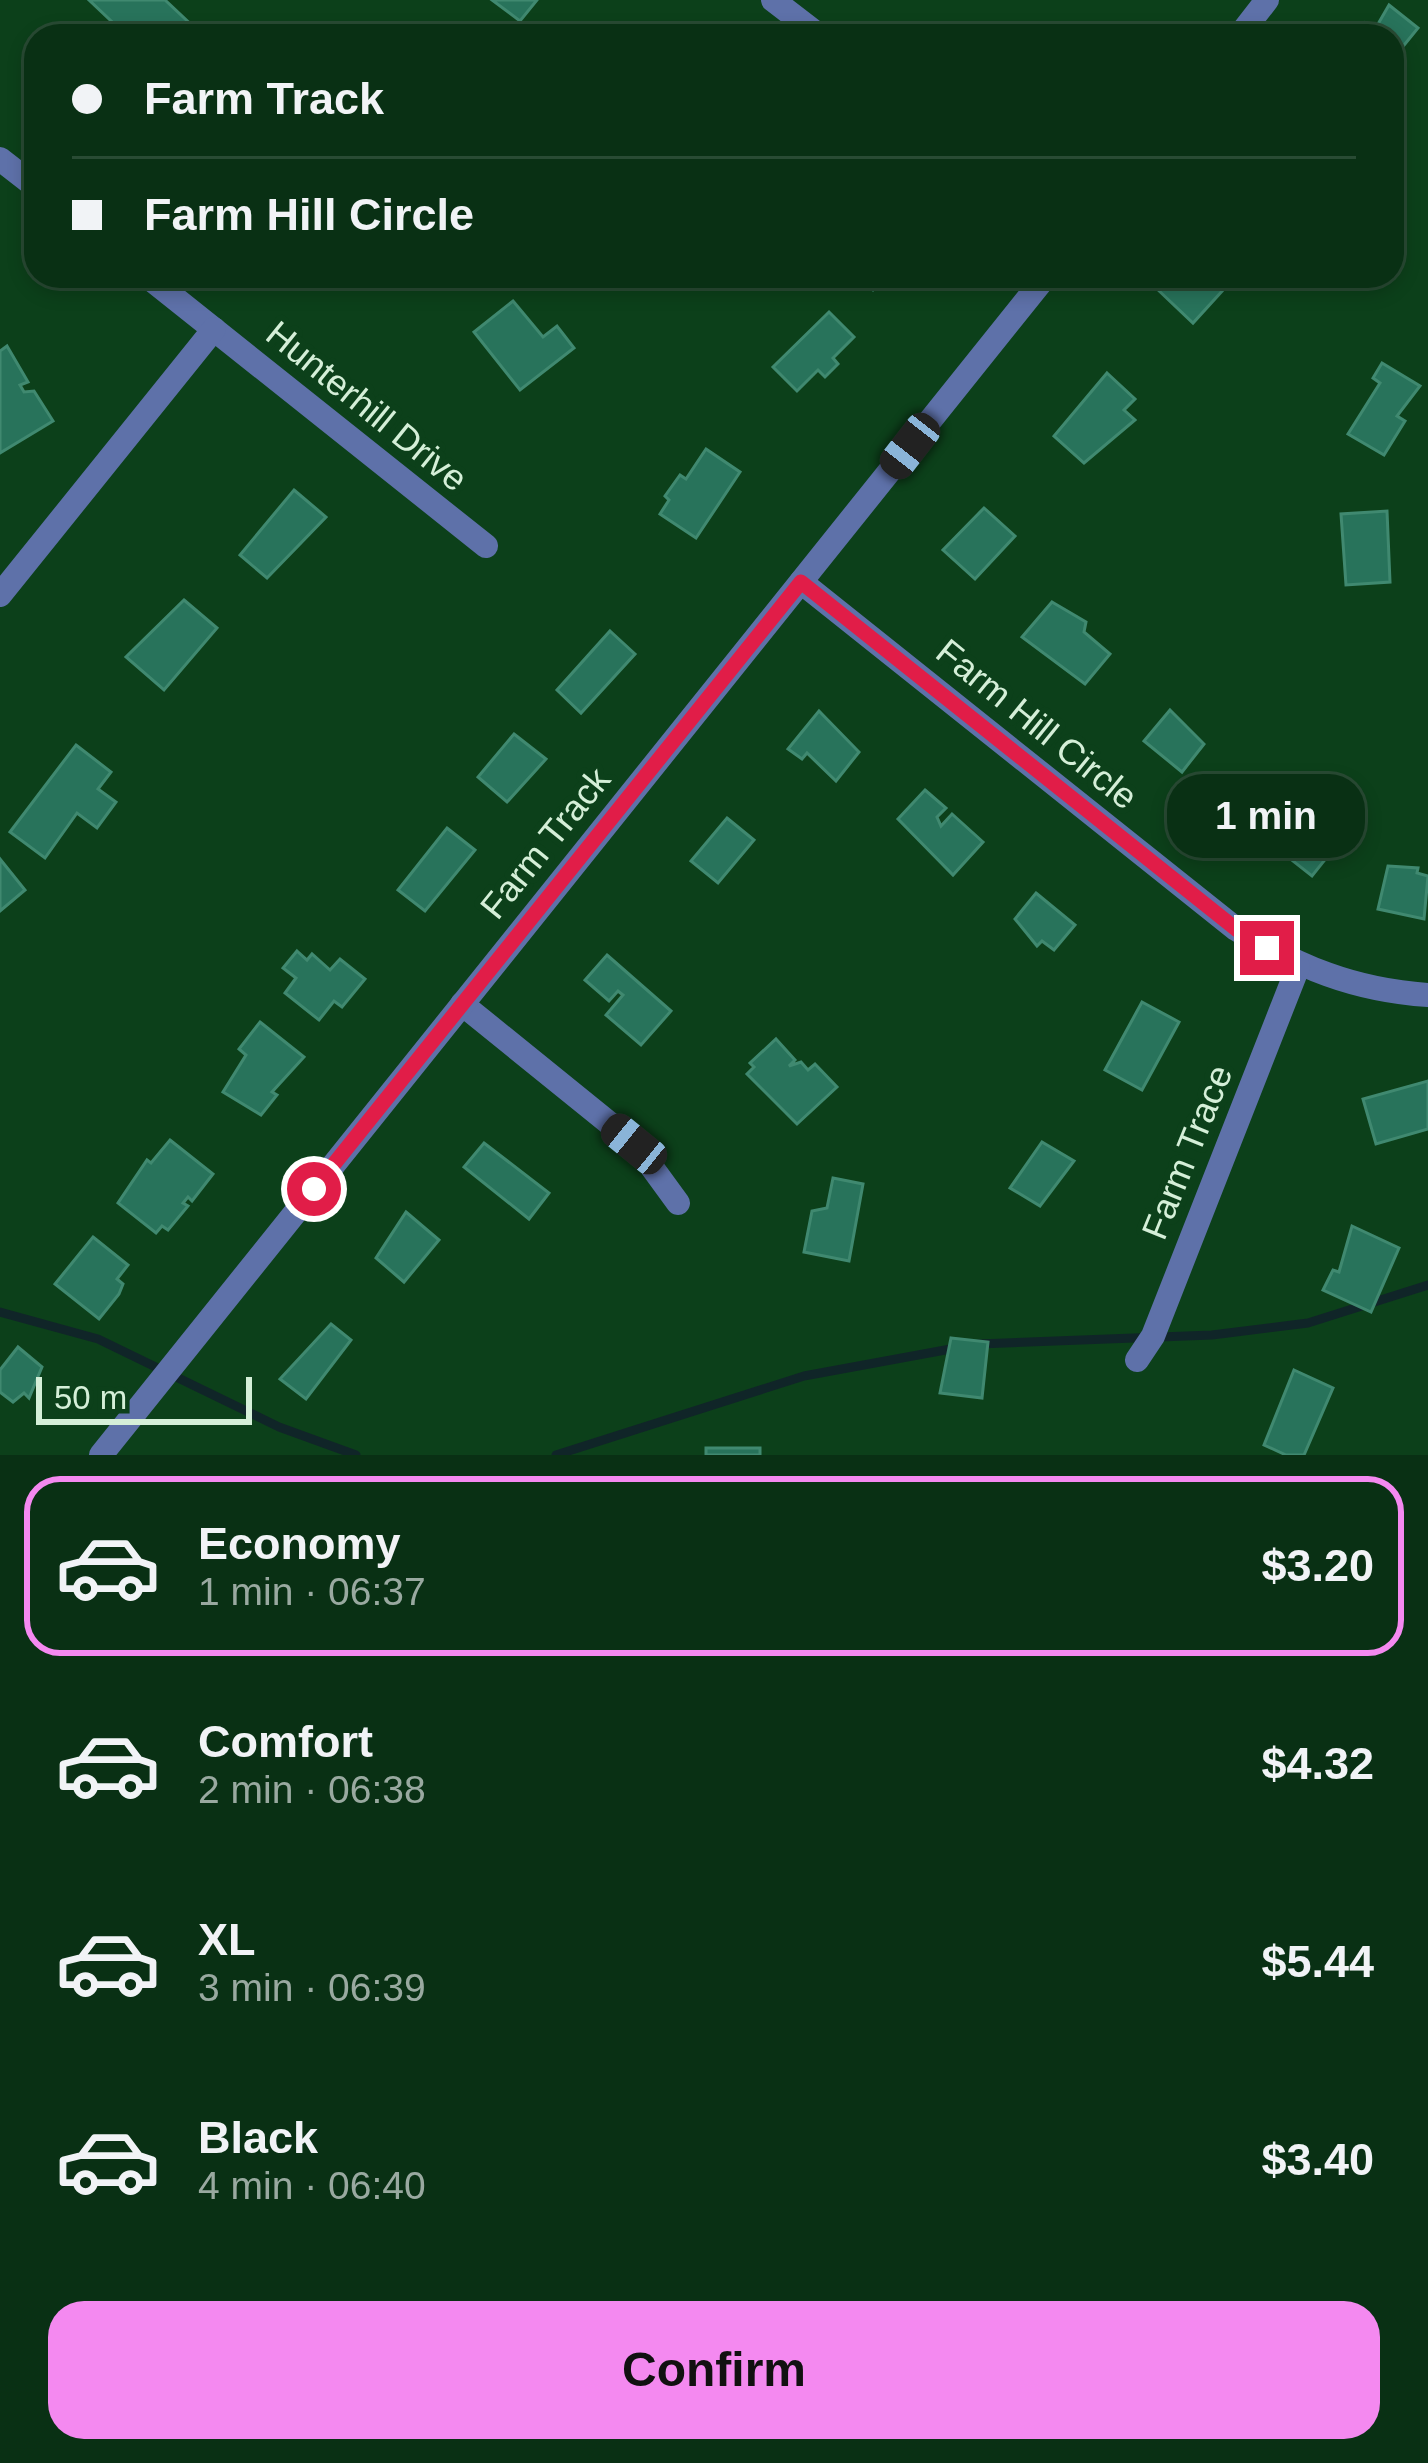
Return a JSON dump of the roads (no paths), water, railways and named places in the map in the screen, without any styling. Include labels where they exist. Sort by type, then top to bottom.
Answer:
[{"type":"street","points":[[773,0],[804,24]]},
{"type":"street","points":[[1248,24],[1268,0]]},
{"type":"street","points":[[0,159],[24,178]]},
{"type":"street","name":"Hunterhill Drive","points":[[162,288],[486,547]]},
{"type":"street","name":"Farm Track","points":[[101,1455],[1036,288]]},
{"type":"street","points":[[0,595],[214,329]]},
{"type":"street","name":"Farm Hill Circle","points":[[801,582],[1236,929],[1298,967],[1342,983],[1428,995]]},
{"type":"street","name":"Farm Trace","points":[[1137,1360],[1153,1336],[1298,967]]},
{"type":"street","points":[[462,1004],[634,1144],[678,1203]]},
{"type":"waterway","points":[[978,1344],[1212,1335],[1308,1323],[1428,1285]]},
{"type":"waterway","points":[[0,1312],[98,1339],[279,1427],[356,1455]]},
{"type":"waterway","points":[[556,1455],[804,1376],[956,1348]]}]
